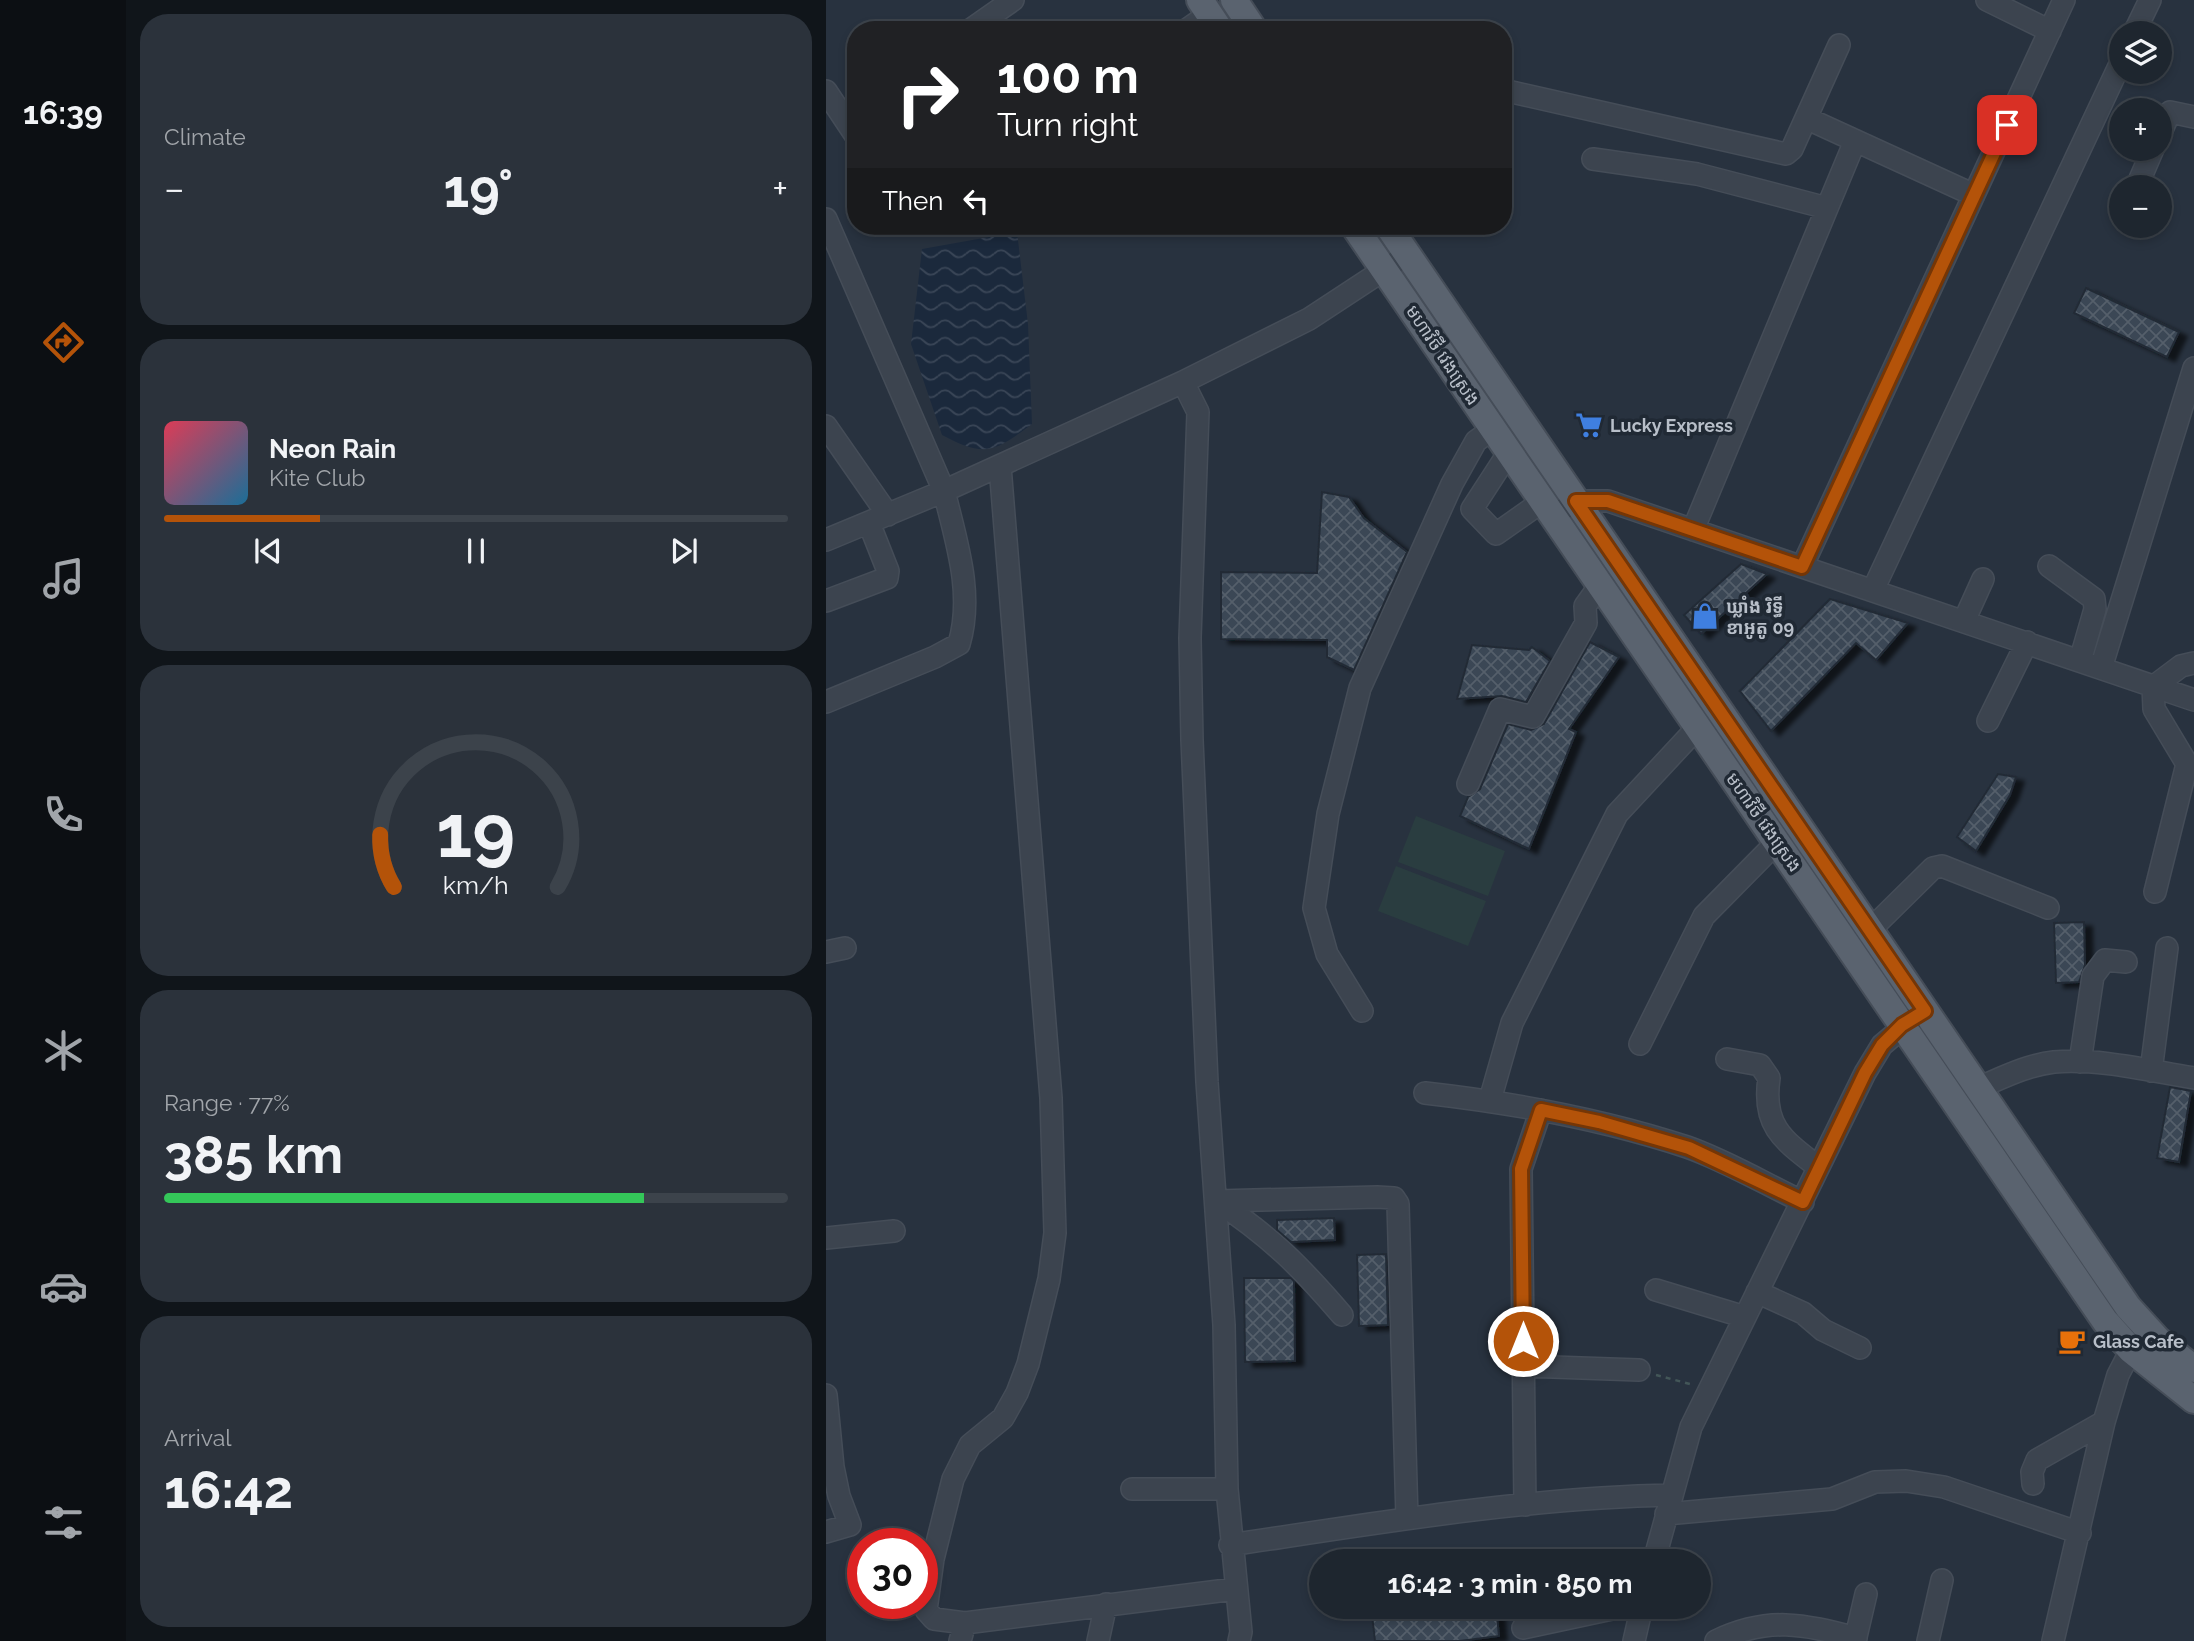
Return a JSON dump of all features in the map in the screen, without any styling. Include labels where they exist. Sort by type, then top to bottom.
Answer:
[{"type":"main road","points":[[1234,0],[1248,21]]},
{"type":"main road","name":"មហាវិថី វេងស្រេង","points":[[1360,235],[2105,1321],[2131,1350],[2194,1400]]},
{"type":"main road","name":"មហាវិថី វេងស្រេង","points":[[1394,235],[2128,1307],[2158,1340],[2194,1369]]},
{"type":"street","points":[[983,21],[1013,0]]},
{"type":"street","points":[[1987,0],[2050,31]]},
{"type":"street","points":[[1802,567],[2064,0]]},
{"type":"street","points":[[2140,21],[2150,0]]},
{"type":"street","points":[[1512,92],[1786,154],[1792,149],[1839,46]]},
{"type":"street","points":[[1873,590],[2111,84]]},
{"type":"street","points":[[826,90],[847,110]]},
{"type":"street","points":[[2172,112],[2194,117]]},
{"type":"street","points":[[1806,118],[1974,195]]},
{"type":"street","points":[[1693,530],[1854,141]]},
{"type":"street","points":[[1593,159],[1697,174],[1826,208]]},
{"type":"street","points":[[826,219],[944,491],[964,572],[965,624],[959,644],[935,657],[826,702]]},
{"type":"street","points":[[826,540],[944,491],[1183,382],[1308,319],[1408,254]]},
{"type":"street","points":[[2101,668],[2194,368]]},
{"type":"street","points":[[1183,382],[1198,412],[1190,638],[1192,740],[1207,1083],[1224,1325],[1227,1489],[1230,1545],[1241,1632],[1239,1641]]},
{"type":"street","points":[[826,426],[878,519],[888,571],[887,578],[826,601]]},
{"type":"street","points":[[1362,1012],[1327,954],[1314,908],[1328,814],[1360,688],[1452,484],[1476,441],[1493,429]]},
{"type":"street","points":[[1509,452],[1472,509],[1496,534],[1548,509],[1576,501],[1608,501],[2194,700]]},
{"type":"street","points":[[1000,466],[1051,1098],[1055,1233],[1049,1279],[1028,1364],[1003,1418],[970,1445],[953,1479],[933,1559],[926,1610],[934,1619],[962,1632],[1107,1604],[1235,1590]]},
{"type":"street","points":[[2049,566],[2094,599],[2095,609],[2080,661]]},
{"type":"street","points":[[1964,621],[1983,579]]},
{"type":"street","points":[[1468,784],[1499,709],[1533,717],[1586,623],[1585,606],[1600,585]]},
{"type":"street","points":[[1988,721],[2027,642]]},
{"type":"street","points":[[2153,687],[2181,666],[2194,663]]},
{"type":"street","points":[[2153,687],[2154,709],[2187,764],[2155,892]]},
{"type":"street","points":[[1490,1100],[1512,1023],[1617,814],[1698,727]]},
{"type":"street","points":[[1640,1044],[1704,916],[1778,841]]},
{"type":"street","points":[[1870,930],[1933,869],[1942,866],[2048,908]]},
{"type":"street","points":[[2151,1071],[2167,948]]},
{"type":"street","points":[[2080,1062],[2093,976],[2105,960],[2126,962]]},
{"type":"street","points":[[1657,1549],[1692,1427],[1818,1167],[1882,1045],[1902,1025],[1925,1011]]},
{"type":"street","points":[[1727,1059],[1760,1065],[1769,1078],[1765,1103],[1772,1122],[1784,1141],[1818,1167]]},
{"type":"street","points":[[1978,1088],[2024,1069],[2052,1062],[2080,1062],[2194,1078]]},
{"type":"street","points":[[1425,1093],[1490,1100],[1599,1122],[1689,1148],[1803,1202]]},
{"type":"street","points":[[1525,1505],[1521,1169],[1541,1110]]},
{"type":"street","points":[[1217,1201],[1377,1196],[1394,1198],[1398,1204],[1407,1518]]},
{"type":"street","points":[[1217,1201],[1263,1232],[1300,1265],[1342,1315]]},
{"type":"street","points":[[826,1238],[894,1231]]},
{"type":"street","points":[[1656,1290],[1745,1317]]},
{"type":"street","points":[[1757,1292],[1803,1313],[1823,1330],[1860,1349]]},
{"type":"street","points":[[2053,1641],[2104,1422],[2118,1376],[2131,1350]]},
{"type":"street","points":[[1523,1366],[1639,1370]]},
{"type":"street","points":[[826,1395],[833,1467],[839,1496],[850,1525],[826,1532]]},
{"type":"street","points":[[2033,1484],[2032,1472],[2037,1460],[2104,1422]]},
{"type":"street","points":[[1230,1545],[1407,1518],[1525,1505],[1669,1505],[1832,1499],[1875,1482],[1906,1480],[1944,1487],[2080,1533]]},
{"type":"street","points":[[1132,1489],[1227,1489]]},
{"type":"street","points":[[1928,1641],[1942,1580]]},
{"type":"street","points":[[1716,1641],[1764,1624],[1821,1629],[1856,1639],[1866,1594]]},
{"type":"street","points":[[1098,1641],[1107,1604]]},
{"type":"street","points":[[1523,1628],[1565,1619]]},
{"type":"street","points":[[1634,1641],[1639,1619]]},
{"type":"path","points":[[1639,1370],[1710,1389]]},
{"type":"shaded area","points":[[1416,816],[1505,851],[1488,896],[1398,862]]},
{"type":"shaded area","points":[[1396,866],[1486,901],[1468,946],[1378,911]]},
{"type":"water","points":[[1000,235],[1017,235],[1028,324],[1032,424],[998,446],[979,449],[942,435],[911,344],[922,249]]},
{"type":"building","points":[[2086,288],[2179,332],[2167,357],[2074,313]]},
{"type":"building","points":[[1322,492],[1349,497],[1364,518],[1407,552],[1354,670],[1327,657],[1327,640],[1221,639],[1221,572],[1317,573]]},
{"type":"building","points":[[1741,564],[1767,574],[1701,634],[1684,615]]},
{"type":"building","points":[[1830,599],[1908,623],[1876,660],[1856,643],[1771,731],[1740,691]]},
{"type":"building","points":[[1590,642],[1619,657],[1569,729],[1576,732],[1529,849],[1460,816],[1468,797],[1480,789],[1508,724],[1531,730],[1544,724]]},
{"type":"building","points":[[1472,645],[1529,650],[1532,647],[1550,661],[1526,702],[1502,696],[1457,699]]},
{"type":"building","points":[[1998,774],[2016,777],[2010,795],[1976,851],[1957,837]]},
{"type":"building","points":[[2084,922],[2085,965],[2079,982],[2056,983],[2054,923]]},
{"type":"building","points":[[2170,1087],[2191,1091],[2179,1162],[2157,1158]]},
{"type":"building","points":[[1334,1218],[1335,1240],[1291,1242],[1277,1230],[1277,1220]]},
{"type":"building","points":[[1386,1254],[1388,1325],[1359,1326],[1357,1255]]},
{"type":"building","points":[[1244,1278],[1291,1278],[1294,1281],[1295,1361],[1245,1362]]},
{"type":"building","points":[[1372,1619],[1497,1619],[1499,1636],[1460,1641],[1375,1641]]},
{"type":"place","name":"Lucky Express","points":[[1589,425]]},
{"type":"place","name":"ឃ្លាំង រិទ្ធី ខាអូតូ 09","points":[[1705,616]]},
{"type":"place","name":"Glass Cafe","points":[[2072,1341]]},
{"type":"route","points":[[1523,1341],[1521,1169],[1541,1110],[1599,1122],[1689,1148],[1803,1202],[1865,1073],[1882,1045],[1902,1025],[1925,1011],[1576,501],[1608,501],[1802,567],[2007,125]]}]
